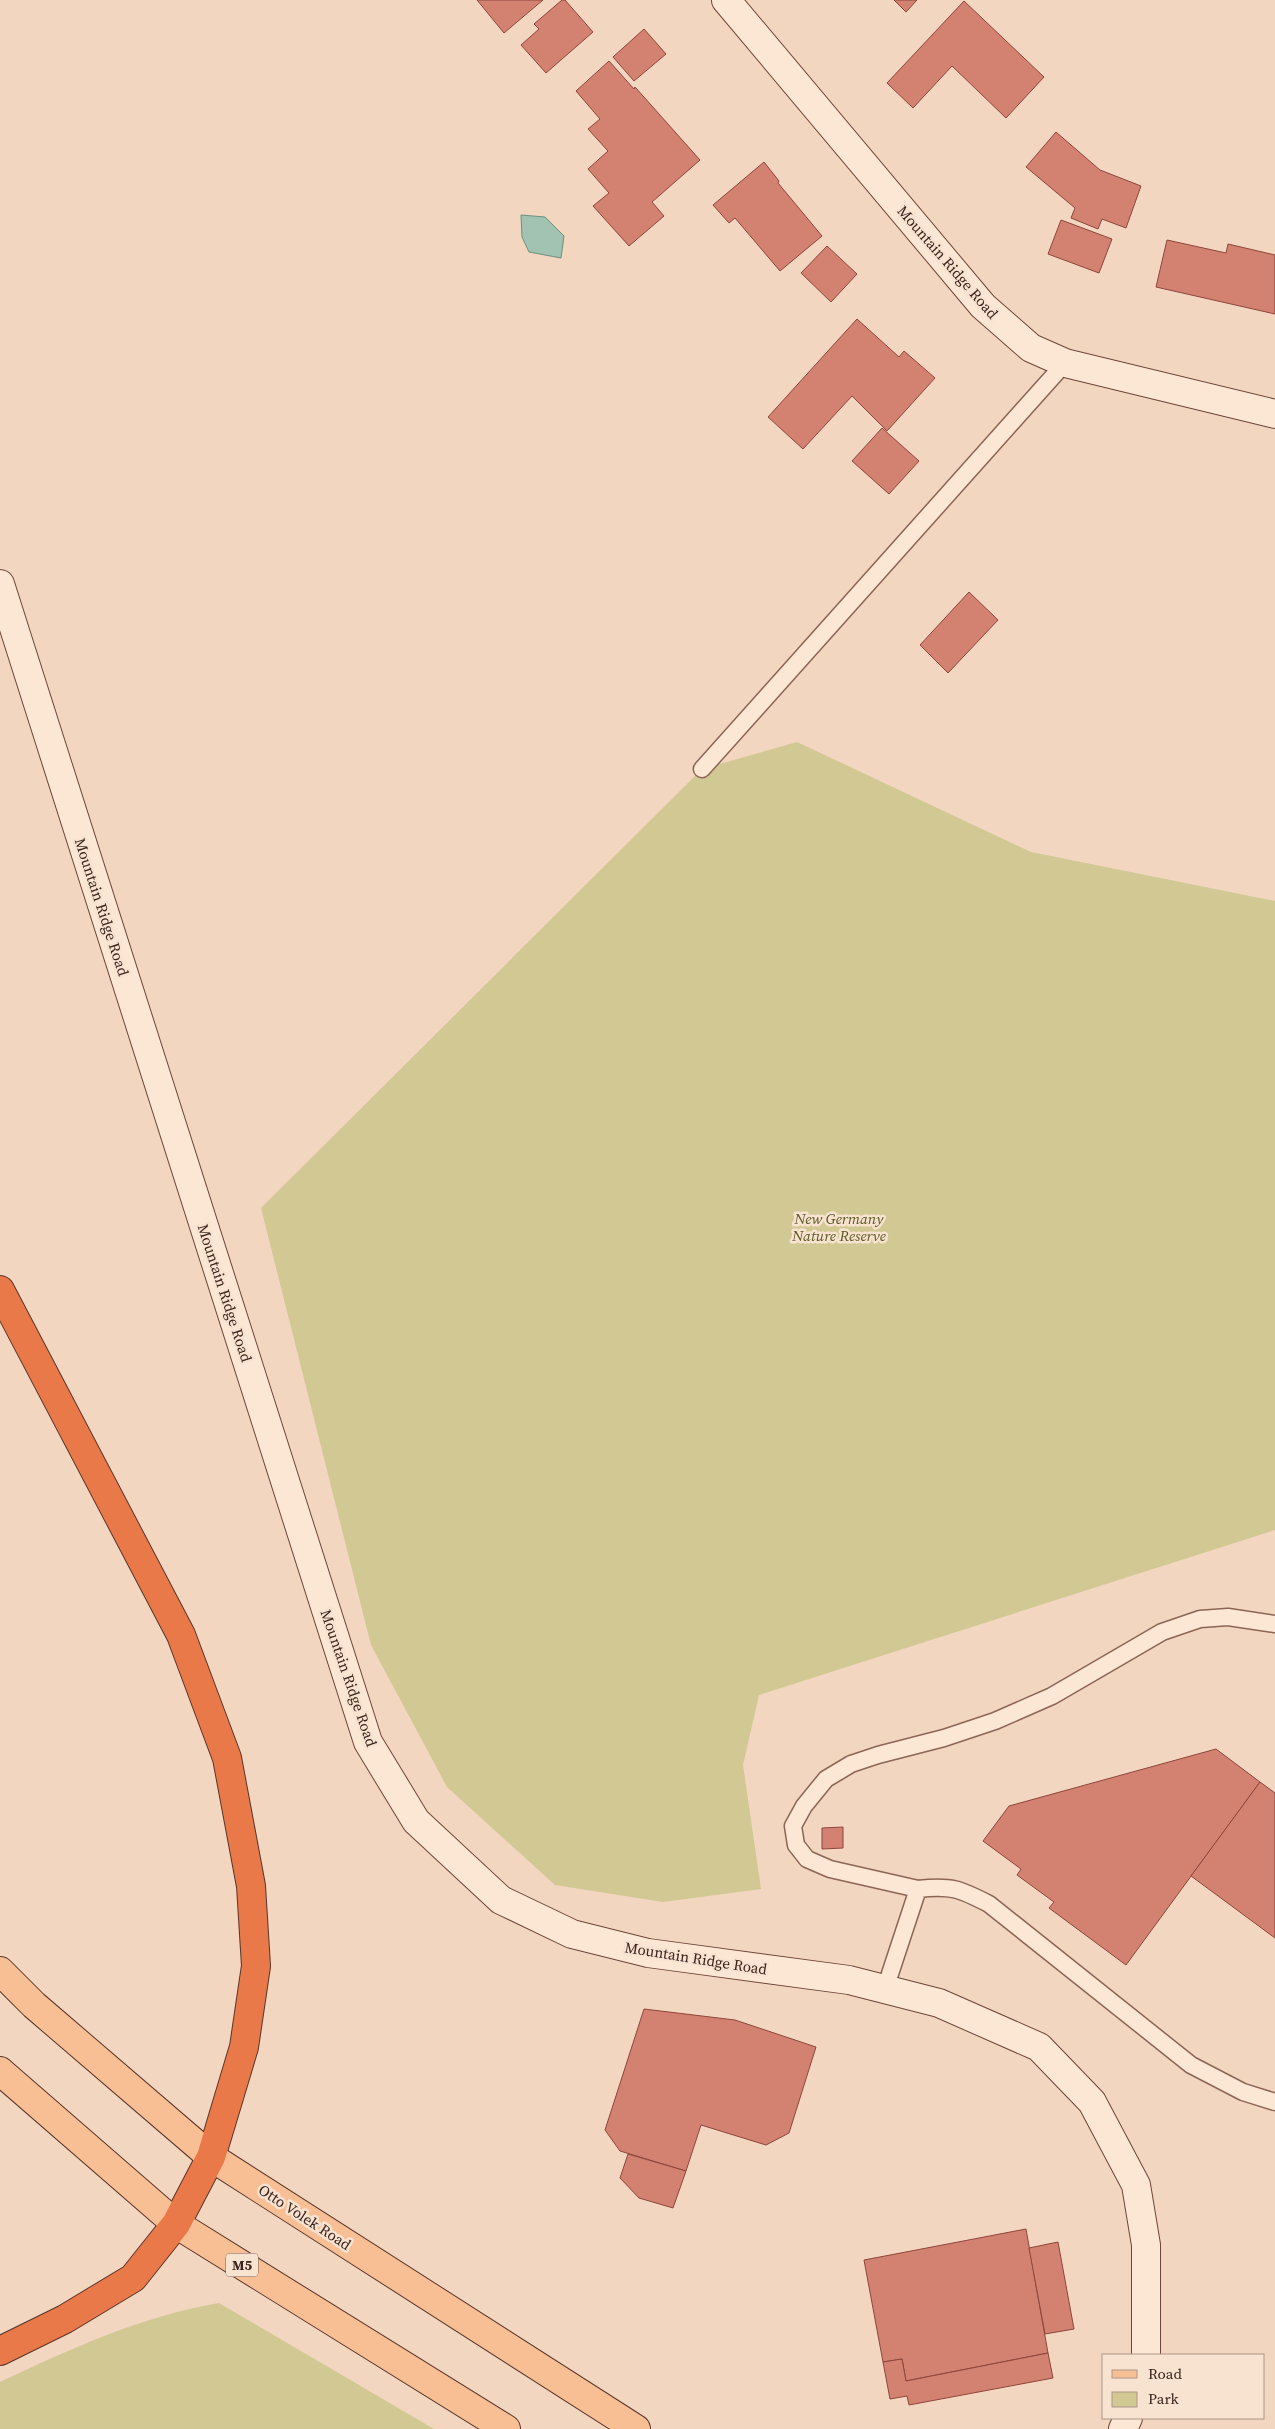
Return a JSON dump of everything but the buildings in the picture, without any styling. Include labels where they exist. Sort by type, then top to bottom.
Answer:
[{"type":"highway","points":[[0,1290],[181,1635],[227,1758],[251,1886],[256,1966],[244,2047],[211,2157],[176,2224],[133,2278],[65,2319],[0,2350]]},
{"type":"main road","name":"Otto Volek Road","points":[[0,1971],[34,2005],[211,2157],[636,2429]]},
{"type":"main road","name":"M5","points":[[0,2071],[176,2224],[506,2429]]},
{"type":"street","name":"Mountain Ridge Road","points":[[726,0],[983,306],[1031,348],[1065,363],[1275,414]]},
{"type":"street","name":"Mountain Ridge Road","points":[[0,584],[368,1742],[416,1822],[501,1900],[572,1934],[648,1953],[849,1980],[939,2003],[1039,2047],[1092,2102],[1136,2185],[1146,2245],[1146,2354]]},
{"type":"lane","points":[[702,770],[1065,363]]},
{"type":"lane","points":[[1275,1624],[1228,1617],[1200,1619],[1162,1632],[1052,1696],[995,1721],[944,1738],[851,1764],[826,1779],[804,1806],[793,1826],[796,1845],[807,1859],[830,1869],[918,1889],[944,1886],[962,1890],[989,1904],[1191,2066],[1243,2092],[1275,2102]]},
{"type":"lane","points":[[885,1989],[918,1889]]},
{"type":"green space","name":"New Germany Nature Reserve","points":[[797,742],[1031,852],[1275,901],[1275,1530],[759,1695],[743,1765],[761,1889],[663,1902],[555,1885],[447,1787],[371,1645],[261,1208],[702,769]]},
{"type":"green space","points":[[219,2303],[434,2429],[0,2429],[0,2382],[80,2346],[134,2325],[162,2316]]},
{"type":"shaded area","points":[[521,215],[545,217],[564,236],[561,258],[529,252],[522,237]]}]
